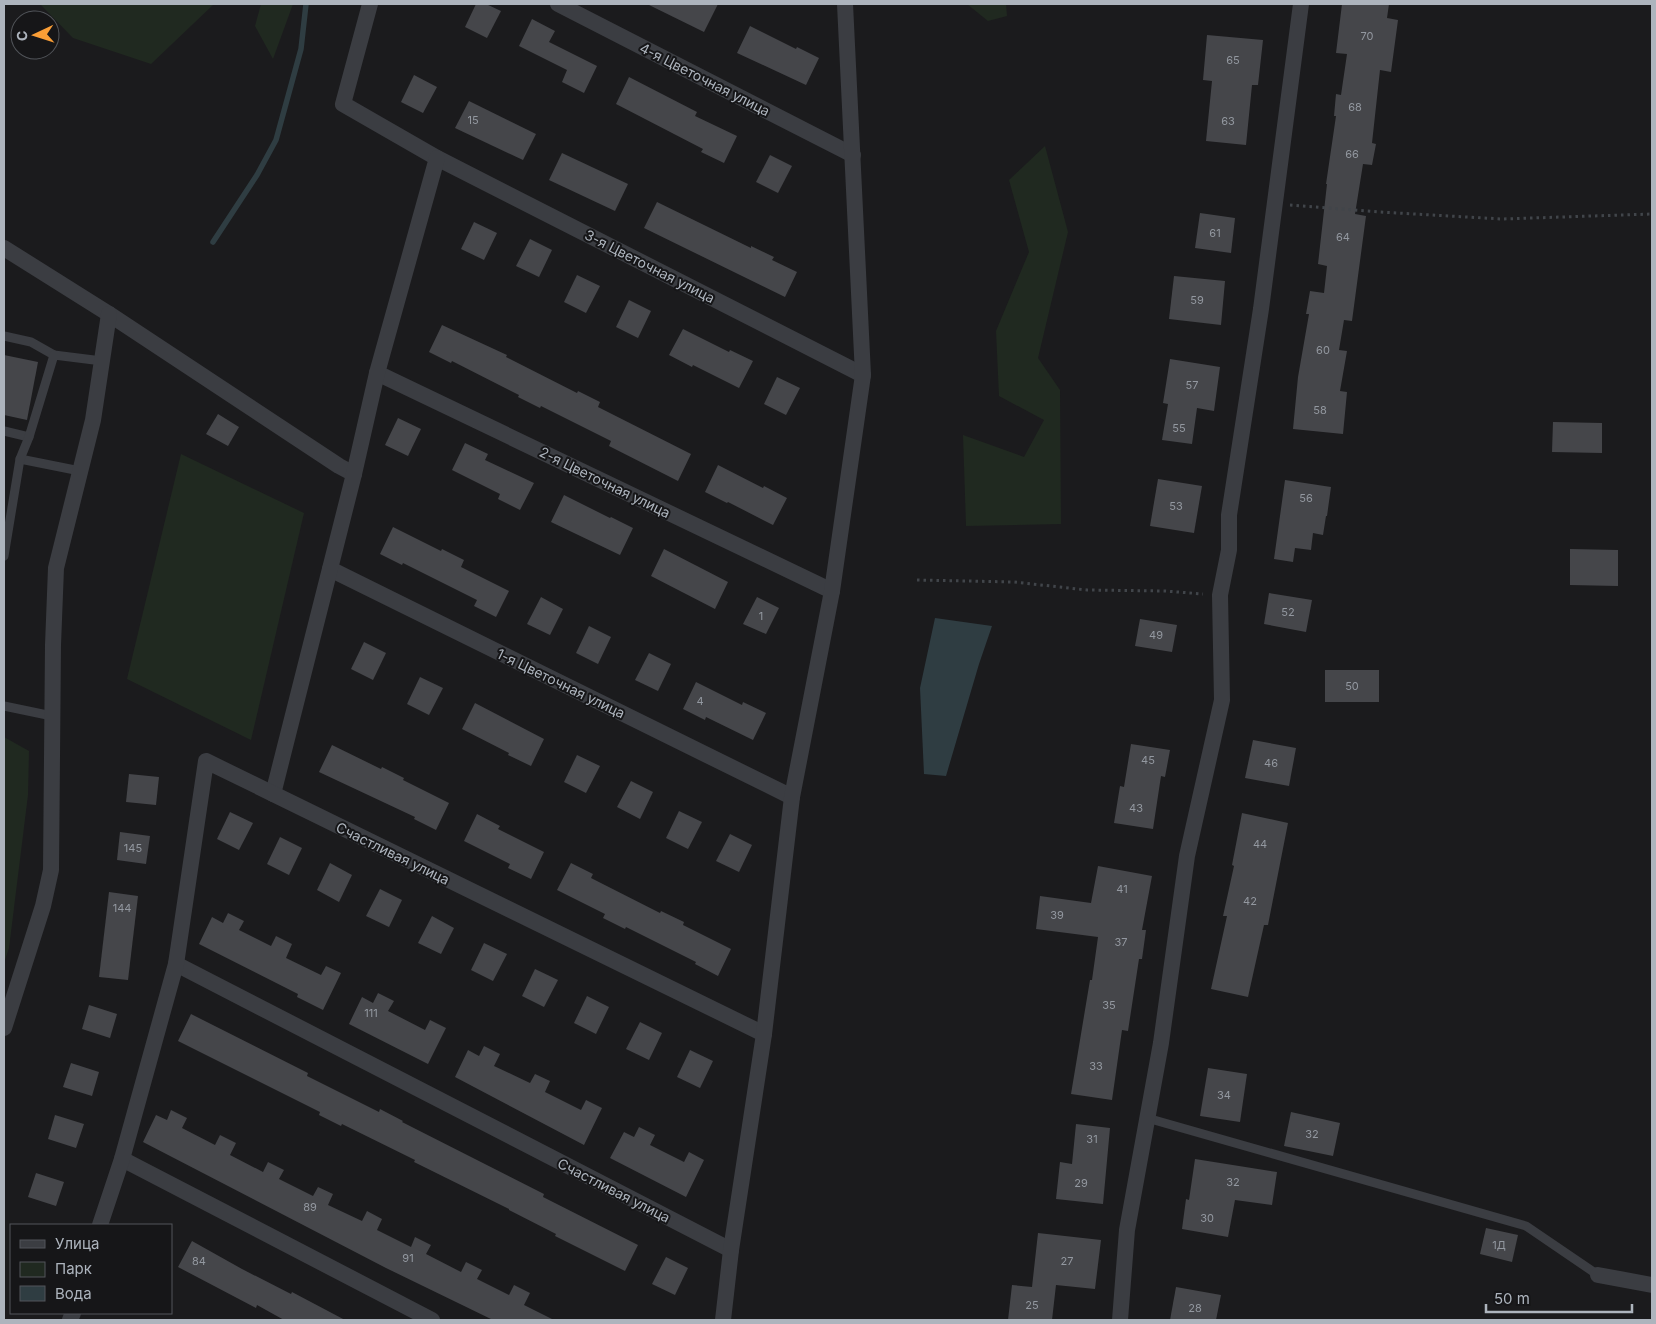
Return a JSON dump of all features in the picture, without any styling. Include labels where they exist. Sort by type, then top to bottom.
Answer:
[{"type":"street","name":"3-я Цветочная улица","points":[[370,4],[343,104],[437,158],[863,375]]},
{"type":"street","name":"4-я Цветочная улица","points":[[558,4],[853,155]]},
{"type":"street","points":[[723,1320],[764,1034],[792,796],[832,591],[863,375],[845,4]]},
{"type":"street","points":[[1120,1320],[1127,1230],[1160,1043],[1186,856],[1222,700],[1220,595],[1229,550],[1229,515],[1261,309],[1301,4]]},
{"type":"street","points":[[273,794],[354,474],[377,373],[437,158]]},
{"type":"street","points":[[4,248],[354,474]]},
{"type":"street","points":[[4,1028],[42,906],[51,870],[52,716],[56,568],[93,420],[108,314]]},
{"type":"street","name":"2-я Цветочная улица","points":[[377,373],[832,591]]},
{"type":"street","name":"1-я Цветочная улица","points":[[330,569],[792,796]]},
{"type":"street","name":"Счастливая улица","points":[[100,1224],[122,1159],[176,964],[206,761],[764,1034]]},
{"type":"street","name":"Счастливая улица","points":[[176,964],[732,1250]]},
{"type":"street","points":[[122,1159],[432,1320]]},
{"type":"street","points":[[1598,1275],[1652,1286]]},
{"type":"lane","points":[[4,336],[31,342],[54,355],[102,361]]},
{"type":"lane","points":[[4,556],[20,459],[29,437],[54,355]]},
{"type":"lane","points":[[4,431],[29,437]]},
{"type":"lane","points":[[20,459],[80,471]]},
{"type":"lane","points":[[4,706],[52,716]]},
{"type":"lane","points":[[1148,1118],[1526,1226],[1598,1275]]},
{"type":"path","points":[[1275,203],[1380,212],[1502,218],[1652,214]]},
{"type":"path","points":[[917,580],[1014,582],[1087,590],[1166,591],[1220,595]]},
{"type":"green space","points":[[40,4],[214,4],[151,64],[73,38],[60,25],[60,10],[46,10]]},
{"type":"green space","points":[[261,4],[293,4],[273,59],[255,26]]},
{"type":"green space","points":[[967,4],[1006,4],[1007,16],[988,21]]},
{"type":"green space","points":[[1045,146],[1068,232],[1038,358],[1060,390],[1061,524],[966,526],[963,435],[1024,457],[1044,420],[999,396],[996,331],[1029,252],[1009,180]]},
{"type":"green space","points":[[181,454],[304,513],[251,740],[127,679]]},
{"type":"green space","points":[[4,737],[29,751],[28,795],[9,948],[4,963]]},
{"type":"water","points":[[935,618],[992,626],[946,776],[924,774],[920,688]]},
{"type":"building","points":[[476,4],[486,4],[501,11],[487,38],[465,27]]},
{"type":"building","points":[[647,4],[718,4],[704,32]]},
{"type":"building","points":[[1342,4],[1389,4],[1387,18],[1398,20],[1391,72],[1380,70],[1372,143],[1376,144],[1372,165],[1363,164],[1355,214],[1366,216],[1352,321],[1344,320],[1339,350],[1347,351],[1340,391],[1347,392],[1343,434],[1293,429],[1298,377],[1309,314],[1306,314],[1310,291],[1324,293],[1327,266],[1318,264],[1326,184],[1336,116],[1334,116],[1336,94],[1341,95],[1347,54],[1336,53]]},
{"type":"building","points":[[532,19],[555,31],[549,42],[597,66],[584,93],[562,82],[567,70],[519,46]]},
{"type":"building","points":[[750,26],[796,49],[797,47],[819,58],[806,85],[737,53]]},
{"type":"building","points":[[1207,35],[1263,40],[1258,85],[1252,85],[1246,145],[1206,141],[1212,81],[1203,80]]},
{"type":"building","points":[[414,75],[437,87],[423,113],[401,102]]},
{"type":"building","points":[[629,77],[697,112],[695,116],[737,136],[724,163],[701,152],[703,149],[616,104]]},
{"type":"building","points":[[469,101],[536,134],[523,160],[455,128]]},
{"type":"building","points":[[562,153],[628,184],[615,211],[549,180]]},
{"type":"building","points":[[770,155],[792,166],[778,193],[756,182]]},
{"type":"building","points":[[657,202],[751,248],[751,246],[774,257],[772,260],[797,272],[785,297],[644,228]]},
{"type":"building","points":[[1200,213],[1235,218],[1231,253],[1195,248]]},
{"type":"building","points":[[474,222],[497,233],[484,260],[461,249]]},
{"type":"building","points":[[530,239],[552,250],[539,277],[516,266]]},
{"type":"building","points":[[577,275],[600,286],[586,313],[564,302]]},
{"type":"building","points":[[1174,276],[1225,281],[1221,325],[1169,319]]},
{"type":"building","points":[[629,300],[651,311],[638,338],[616,327]]},
{"type":"building","points":[[442,325],[507,355],[506,357],[577,393],[578,391],[600,402],[598,407],[691,454],[678,481],[609,446],[611,441],[541,406],[540,408],[518,397],[519,395],[452,361],[451,363],[429,352]]},
{"type":"building","points":[[683,329],[729,352],[730,350],[753,361],[739,388],[669,355]]},
{"type":"building","points":[[4,355],[38,362],[27,420],[4,415]]},
{"type":"building","points":[[1170,359],[1220,367],[1214,411],[1197,408],[1192,444],[1162,440],[1168,404],[1163,403]]},
{"type":"building","points":[[777,377],[800,388],[786,415],[764,404]]},
{"type":"building","points":[[218,414],[239,427],[228,446],[206,434]]},
{"type":"building","points":[[398,418],[421,429],[408,456],[385,445]]},
{"type":"building","points":[[1553,422],[1602,423],[1602,453],[1552,452]]},
{"type":"building","points":[[465,443],[488,454],[485,460],[534,483],[520,510],[498,499],[500,494],[452,470]]},
{"type":"building","points":[[718,465],[787,498],[773,525],[705,492]]},
{"type":"building","points":[[1158,479],[1202,486],[1194,533],[1150,526]]},
{"type":"building","points":[[1285,480],[1331,487],[1323,535],[1313,533],[1311,550],[1295,548],[1293,562],[1274,559]]},
{"type":"building","points":[[564,495],[633,528],[620,555],[551,522]]},
{"type":"building","points":[[393,527],[441,551],[442,549],[464,560],[461,567],[509,591],[496,617],[474,606],[477,600],[403,563],[402,565],[380,554]]},
{"type":"building","points":[[664,549],[728,582],[715,609],[651,576]]},
{"type":"building","points":[[1570,549],[1618,550],[1618,586],[1570,585]]},
{"type":"building","points":[[1269,593],[1312,600],[1306,632],[1264,624]]},
{"type":"building","points":[[541,597],[563,609],[550,635],[527,624]]},
{"type":"building","points":[[757,597],[779,608],[766,634],[743,624]]},
{"type":"building","points":[[1140,619],[1177,625],[1172,652],[1135,646]]},
{"type":"building","points":[[589,626],[611,637],[598,664],[576,653]]},
{"type":"building","points":[[364,642],[386,653],[373,680],[351,669]]},
{"type":"building","points":[[649,653],[671,664],[658,691],[635,680]]},
{"type":"building","points":[[1325,670],[1379,670],[1379,702],[1325,702]]},
{"type":"building","points":[[420,677],[443,688],[429,715],[407,704]]},
{"type":"building","points":[[696,682],[742,705],[743,702],[766,713],[753,740],[706,717],[705,720],[683,709]]},
{"type":"building","points":[[475,703],[544,739],[531,766],[462,729]]},
{"type":"building","points":[[1253,740],[1296,748],[1289,786],[1245,778]]},
{"type":"building","points":[[1131,744],[1170,750],[1165,777],[1161,776],[1153,829],[1114,823],[1120,786],[1124,787]]},
{"type":"building","points":[[332,745],[381,769],[382,767],[404,778],[403,780],[449,803],[436,830],[414,819],[415,817],[319,772]]},
{"type":"building","points":[[577,755],[600,766],[586,793],[564,782]]},
{"type":"building","points":[[129,774],[159,777],[156,805],[126,802]]},
{"type":"building","points":[[631,781],[653,792],[640,819],[617,807]]},
{"type":"building","points":[[679,811],[702,822],[688,849],[666,838]]},
{"type":"building","points":[[230,812],[253,823],[239,850],[217,839]]},
{"type":"building","points":[[1242,813],[1288,823],[1268,925],[1264,925],[1248,997],[1211,989],[1227,916],[1223,916],[1234,866],[1232,865]]},
{"type":"building","points":[[477,814],[500,826],[498,829],[544,852],[531,879],[508,868],[510,864],[464,841]]},
{"type":"building","points":[[120,832],[150,836],[146,864],[117,860]]},
{"type":"building","points":[[730,834],[752,845],[739,872],[716,861]]},
{"type":"building","points":[[280,837],[302,848],[289,875],[267,864]]},
{"type":"building","points":[[330,863],[352,875],[339,902],[317,890]]},
{"type":"building","points":[[571,863],[593,874],[591,878],[660,913],[661,911],[684,922],[683,925],[731,949],[718,976],[695,964],[696,962],[626,927],[625,929],[603,918],[605,914],[557,890]]},
{"type":"building","points":[[1098,866],[1152,876],[1142,930],[1146,930],[1142,959],[1139,959],[1128,1031],[1122,1030],[1112,1100],[1071,1094],[1098,937],[1036,929],[1040,896],[1091,903]]},
{"type":"building","points":[[380,889],[402,900],[389,927],[366,916]]},
{"type":"building","points":[[109,892],[138,896],[128,980],[99,977]]},
{"type":"building","points":[[228,913],[244,921],[239,930],[271,946],[276,936],[292,944],[286,958],[321,975],[326,966],[341,973],[323,1010],[297,997],[298,994],[199,944],[212,917],[223,923]]},
{"type":"building","points":[[432,916],[454,928],[441,954],[418,943]]},
{"type":"building","points":[[484,943],[507,954],[493,981],[471,970]]},
{"type":"building","points":[[535,969],[558,980],[544,1007],[522,996]]},
{"type":"building","points":[[378,993],[394,1001],[388,1011],[425,1030],[430,1020],[446,1028],[428,1064],[349,1024],[362,997],[373,1003]]},
{"type":"building","points":[[587,996],[609,1007],[596,1034],[574,1023]]},
{"type":"building","points":[[89,1005],[117,1014],[110,1038],[82,1029]]},
{"type":"building","points":[[191,1014],[308,1073],[307,1076],[379,1112],[380,1109],[544,1194],[543,1197],[638,1245],[625,1271],[555,1236],[556,1234],[509,1209],[414,1162],[415,1160],[342,1124],[341,1126],[319,1115],[320,1112],[178,1041]]},
{"type":"building","points":[[640,1022],[662,1033],[649,1060],[626,1049]]},
{"type":"building","points":[[484,1046],[500,1054],[494,1066],[530,1083],[535,1074],[550,1081],[545,1092],[581,1110],[586,1100],[602,1108],[584,1145],[455,1077],[468,1050],[479,1056]]},
{"type":"building","points":[[690,1050],[713,1061],[700,1088],[677,1077]]},
{"type":"building","points":[[71,1063],[99,1072],[92,1096],[63,1087]]},
{"type":"building","points":[[1208,1068],[1247,1074],[1240,1122],[1200,1116]]},
{"type":"building","points":[[171,1110],[187,1118],[182,1128],[215,1145],[220,1135],[236,1143],[230,1155],[263,1172],[268,1162],[284,1170],[279,1179],[313,1196],[318,1187],[333,1194],[328,1205],[362,1221],[367,1211],[382,1219],[377,1230],[411,1247],[415,1237],[431,1245],[426,1254],[461,1272],[466,1262],[482,1270],[477,1279],[509,1295],[514,1285],[530,1293],[524,1305],[554,1320],[493,1320],[386,1268],[143,1142],[156,1115],[167,1120]]},
{"type":"building","points":[[1291,1112],[1340,1123],[1333,1156],[1284,1146]]},
{"type":"building","points":[[55,1115],[84,1124],[76,1148],[48,1139]]},
{"type":"building","points":[[1076,1124],[1110,1128],[1103,1204],[1056,1199],[1060,1162],[1072,1164]]},
{"type":"building","points":[[639,1127],[655,1135],[650,1145],[684,1162],[689,1152],[704,1160],[686,1197],[610,1158],[624,1132],[634,1137]]},
{"type":"building","points":[[1195,1159],[1277,1172],[1272,1205],[1235,1200],[1228,1237],[1182,1229],[1186,1199],[1189,1200]]},
{"type":"building","points":[[36,1173],[64,1182],[56,1206],[28,1197]]},
{"type":"building","points":[[1486,1228],[1518,1235],[1512,1262],[1480,1254]]},
{"type":"building","points":[[1038,1233],[1101,1240],[1095,1289],[1056,1285],[1052,1320],[1008,1320],[1012,1285],[1032,1287]]},
{"type":"building","points":[[192,1241],[242,1269],[291,1294],[292,1292],[345,1320],[284,1320],[257,1305],[256,1308],[178,1267]]},
{"type":"building","points":[[666,1257],[688,1268],[675,1295],[652,1284]]},
{"type":"building","points":[[1176,1287],[1221,1295],[1216,1320],[1170,1320]]},
{"type":"waterway","points":[[213,242],[257,175],[276,140],[301,49],[306,4]]}]
